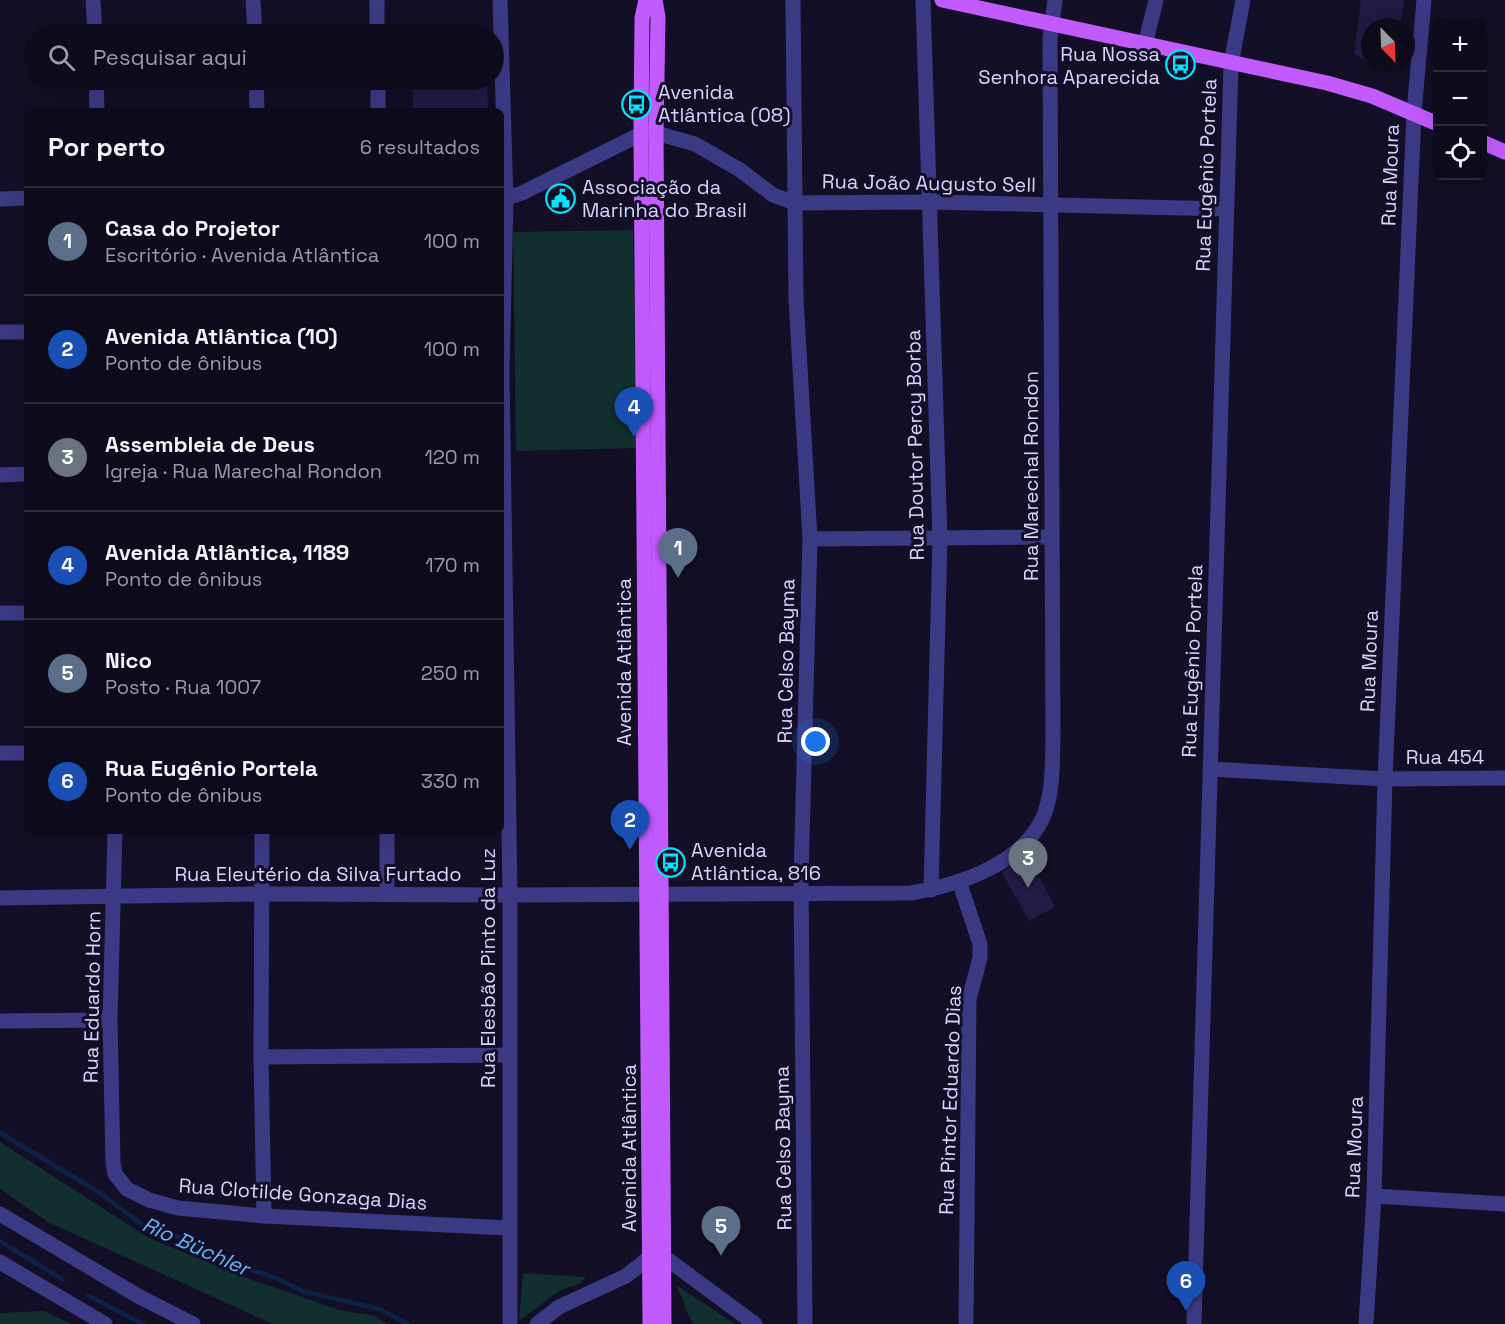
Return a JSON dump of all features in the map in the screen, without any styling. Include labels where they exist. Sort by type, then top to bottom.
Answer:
[{"type":"main road","name":"Avenida Atlântica","points":[[646,0],[642,18],[649,133],[657,1257],[664,1324]]},
{"type":"main road","name":"Avenida Atlântica","points":[[649,133],[658,17],[655,0]]},
{"type":"main road","points":[[942,0],[1327,83],[1372,96],[1433,121]]},
{"type":"main road","points":[[642,18],[658,17]]},
{"type":"main road","points":[[1487,144],[1505,152]]},
{"type":"main road","name":"Avenida Atlântica","points":[[650,1324],[657,1257]]},
{"type":"street","points":[[93,0],[94,24]]},
{"type":"street","points":[[253,0],[254,24]]},
{"type":"street","points":[[377,0],[377,24]]},
{"type":"street","name":"Rua Elesbão Pinto da Luz","points":[[500,0],[500,24]]},
{"type":"street","name":"Rua Celso Bayma","points":[[793,0],[796,298],[810,539],[801,894],[805,1324]]},
{"type":"street","name":"Rua Doutor Percy Borba","points":[[923,0],[940,539],[931,890]]},
{"type":"street","name":"Rua Marechal Rondon","points":[[959,881],[994,866],[1023,845],[1039,824],[1048,804],[1053,742],[1050,24],[1055,0]]},
{"type":"street","points":[[1145,45],[1156,0]]},
{"type":"street","name":"Rua Eugênio Portela","points":[[1194,1324],[1231,64],[1243,0]]},
{"type":"street","name":"Rua Moura","points":[[1366,1324],[1374,1196],[1385,779],[1414,114],[1424,0]]},
{"type":"street","points":[[97,90],[98,108]]},
{"type":"street","points":[[256,90],[257,108]]},
{"type":"street","points":[[378,90],[378,108]]},
{"type":"street","name":"Rua Elesbão Pinto da Luz","points":[[501,90],[502,108]]},
{"type":"street","points":[[504,200],[649,133]]},
{"type":"street","name":"Rua João Augusto Sell","points":[[649,133],[675,136],[713,153],[773,195],[795,203],[930,202],[1226,209]]},
{"type":"street","points":[[0,199],[24,198]]},
{"type":"street","points":[[0,332],[24,332]]},
{"type":"street","points":[[0,475],[24,474]]},
{"type":"street","points":[[810,539],[1052,537]]},
{"type":"street","points":[[0,613],[24,613]]},
{"type":"street","name":"Rua Elesbão Pinto da Luz","points":[[504,626],[510,895],[508,1055],[510,1324]]},
{"type":"street","points":[[0,753],[24,753]]},
{"type":"street","name":"Rua 454","points":[[1210,769],[1385,779],[1505,778]]},
{"type":"street","name":"Rua Eduardo Horn","points":[[113,1163],[110,1020],[115,834]]},
{"type":"street","points":[[262,834],[264,894],[261,1057],[264,1216]]},
{"type":"street","points":[[387,834],[387,893]]},
{"type":"street","name":"Rua Eleutério da Silva Furtado","points":[[0,897],[387,893],[653,895],[896,893],[931,890],[959,881]]},
{"type":"street","name":"Rua Pintor Eduardo Dias","points":[[959,881],[978,936],[980,951],[969,999],[966,1324]]},
{"type":"street","points":[[0,1021],[110,1020]]},
{"type":"street","points":[[261,1057],[508,1055]]},
{"type":"street","name":"Rua Clotilde Gonzaga Dias","points":[[113,1163],[116,1174],[127,1189],[149,1200],[178,1208],[264,1216],[508,1228]]},
{"type":"street","points":[[1374,1196],[1505,1204]]},
{"type":"street","points":[[0,1214],[138,1296],[193,1324]]},
{"type":"street","points":[[537,1324],[559,1307],[626,1276],[657,1257],[755,1324]]},
{"type":"street","points":[[0,1262],[105,1324]]},
{"type":"green space","points":[[633,230],[636,448],[516,451],[513,232]]},
{"type":"green space","points":[[0,1142],[149,1238],[244,1277],[339,1310],[375,1316],[387,1324],[273,1324],[48,1222],[0,1189]]},
{"type":"green space","points":[[523,1273],[586,1277],[580,1283],[559,1291],[519,1321]]},
{"type":"green space","points":[[676,1285],[735,1324],[693,1324]]},
{"type":"green space","points":[[44,1311],[72,1324],[0,1324],[0,1313]]},
{"type":"building","points":[[1361,0],[1404,0],[1401,18],[1361,18],[1361,58],[1354,54]]},
{"type":"building","points":[[413,90],[487,90],[488,108],[413,108]]},
{"type":"building","points":[[1027,855],[1055,907],[1029,921],[1002,872]]},
{"type":"waterway","name":"Rio Büchler","points":[[0,1133],[100,1193],[149,1230],[182,1238],[220,1259],[278,1279],[302,1291],[379,1309],[408,1324]]},
{"type":"waterway","points":[[0,1241],[63,1280]]},
{"type":"waterway","points":[[87,1295],[143,1324]]},
{"type":"place","name":"Rua Nossa Senhora Aparecida","points":[[1181,65]]},
{"type":"place","name":"Avenida Atlântica (08)","points":[[637,104]]},
{"type":"place","name":"Associação da Marinha do Brasil","points":[[561,199]]},
{"type":"place","name":"Avenida Atlântica, 1189","points":[[634,437]]},
{"type":"place","name":"Casa do Projetor","points":[[678,578]]},
{"type":"place","name":"Avenida Atlântica (10)","points":[[630,850]]},
{"type":"place","name":"Avenida Atlântica, 816","points":[[670,862]]},
{"type":"place","name":"Assembleia de Deus","points":[[1028,888]]},
{"type":"place","name":"Nico","points":[[721,1256]]},
{"type":"place","name":"Rua Eugênio Portela","points":[[1186,1311]]}]
